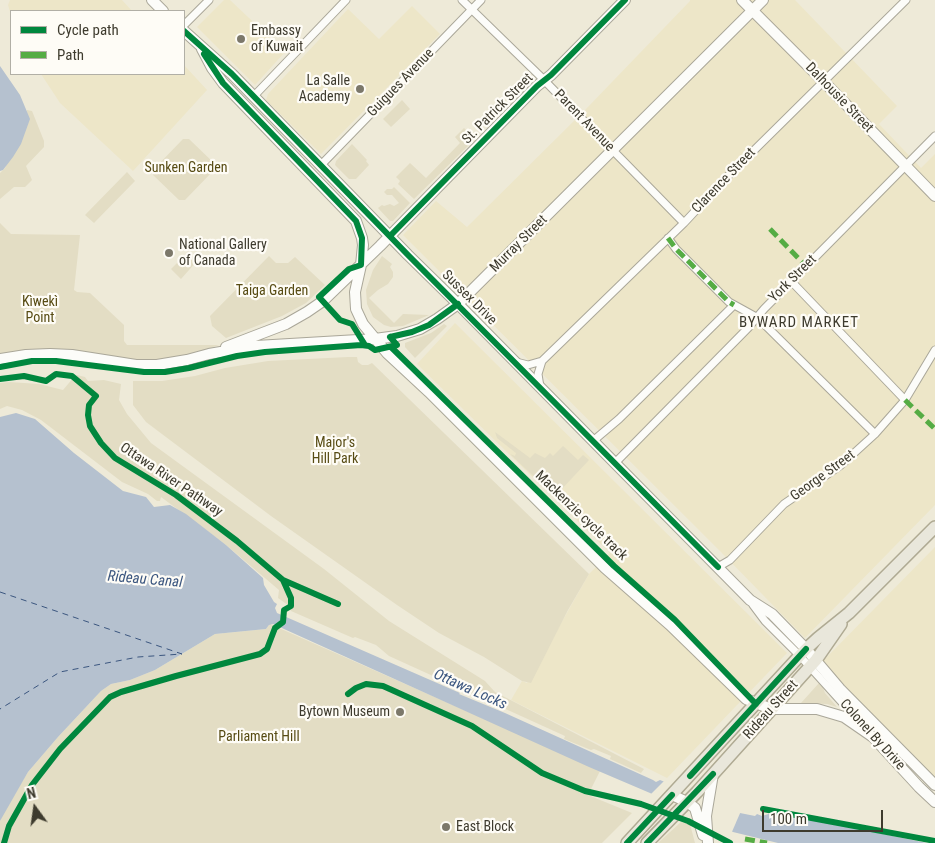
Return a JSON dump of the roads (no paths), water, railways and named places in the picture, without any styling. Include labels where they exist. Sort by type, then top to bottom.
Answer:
[{"type":"main road","points":[[152,0],[163,10]]},
{"type":"main road","name":"St. Patrick Street","points":[[209,354],[286,324],[308,312],[329,296],[625,0]]},
{"type":"main road","name":"Dalhousie Street","points":[[742,0],[935,196]]},
{"type":"main road","name":"Murray Street","points":[[209,354],[265,345],[397,336],[420,329],[437,319],[458,304],[763,0]]},
{"type":"main road","name":"Sussex Drive","points":[[185,32],[219,62],[750,600],[772,614],[813,664]]},
{"type":"main road","name":"Sussex Drive","points":[[202,49],[223,83],[356,221],[362,238],[361,265],[355,292],[356,309],[363,324],[375,339],[605,568],[670,625],[746,699],[771,710]]},
{"type":"main road","points":[[0,359],[50,354],[146,365],[176,362],[209,354]]},
{"type":"main road","name":"Rideau Street","points":[[627,843],[803,652],[849,613],[935,527]]},
{"type":"main road","name":"Rideau Street","points":[[647,843],[813,664],[849,613]]},
{"type":"main road","name":"Colonel By Drive","points":[[813,664],[840,688],[935,784]]},
{"type":"main road","points":[[771,710],[809,709],[834,713],[854,722],[873,737]]},
{"type":"main road","name":"Colonel By Drive","points":[[873,737],[935,802]]},
{"type":"main road","points":[[707,843],[706,816],[713,774]]},
{"type":"main road","points":[[672,795],[695,808],[707,843]]},
{"type":"street","points":[[185,24],[209,0]]},
{"type":"street","points":[[253,97],[346,0]]},
{"type":"street","name":"Parent Avenue","points":[[462,0],[544,80],[684,223]]},
{"type":"street","name":"Guigues Avenue","points":[[320,166],[482,0]]},
{"type":"street","name":"Clarence Street","points":[[542,361],[684,223],[823,81],[906,0]]},
{"type":"street","name":"York Street","points":[[615,463],[933,138],[935,132]]},
{"type":"street","points":[[668,238],[676,249],[734,305],[758,318],[875,434]]},
{"type":"street","points":[[791,281],[905,400]]},
{"type":"street","points":[[593,441],[620,419],[734,305]]},
{"type":"street","name":"George Street","points":[[718,567],[730,560],[784,504],[841,465],[875,434],[905,400],[935,350]]},
{"type":"street","points":[[515,362],[528,365],[542,361]]},
{"type":"street","points":[[540,387],[538,374],[542,361]]},
{"type":"street","name":"Colonel By Drive","points":[[813,664],[873,737]]},
{"type":"water","points":[[0,66],[20,95],[30,119],[21,144],[3,170],[0,171]]},
{"type":"water","name":"Rideau Canal","points":[[16,413],[35,419],[74,453],[123,491],[146,497],[154,507],[170,505],[186,514],[226,545],[263,578],[264,585],[277,604],[275,608],[277,613],[505,713],[656,782],[660,780],[740,813],[762,816],[775,812],[927,843],[778,843],[733,832],[273,624],[269,625],[266,629],[215,634],[155,670],[130,680],[111,684],[101,691],[28,772],[0,821],[0,417]]},
{"type":"place","name":"Embassy of Kuwait","points":[[241,39]]},
{"type":"place","name":"La Salle Academy","points":[[360,89]]},
{"type":"place","name":"National Gallery of Canada","points":[[169,253]]},
{"type":"place","name":"Bytown Museum","points":[[400,712]]},
{"type":"place","name":"East Block","points":[[446,827]]},
{"type":"district","name":"BYWARD MARKET","points":[[799,323]]},
{"type":"park label","name":"Sunken Garden","points":[[186,168]]},
{"type":"park label","name":"Taiga Garden","points":[[272,291]]},
{"type":"park label","name":"Kìwekì Point","points":[[40,310]]},
{"type":"park label","name":"Major's Hill Park","points":[[335,452]]},
{"type":"park label","name":"Parliament Hill","points":[[259,737]]},
{"type":"water label","name":"Ottawa Locks","points":[[470,690]]}]
